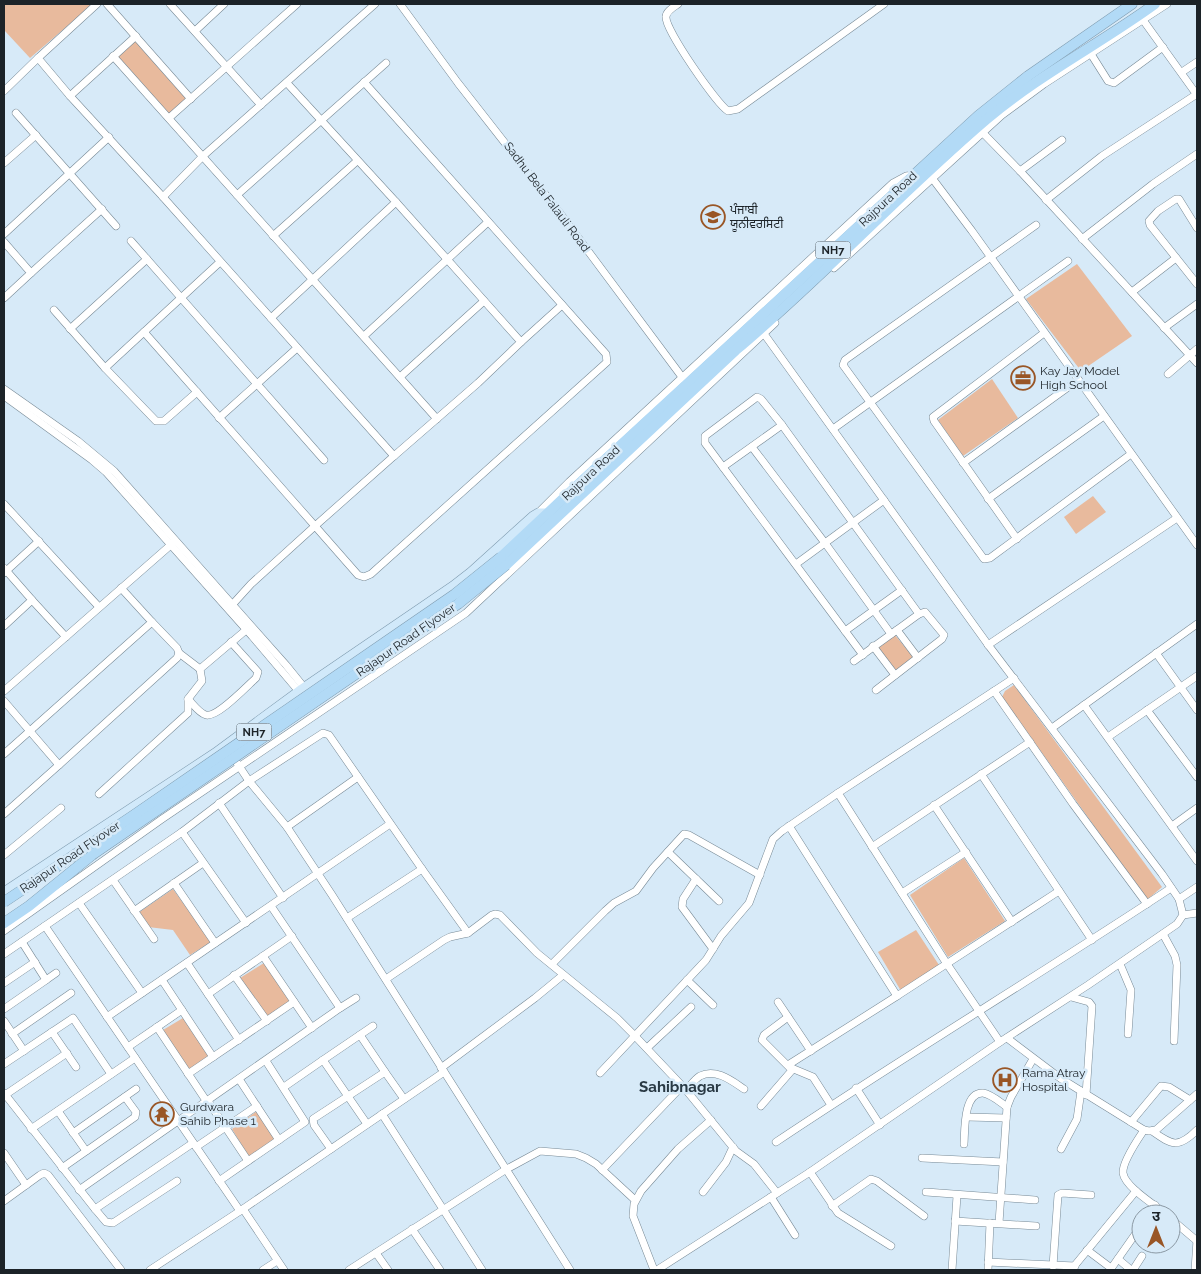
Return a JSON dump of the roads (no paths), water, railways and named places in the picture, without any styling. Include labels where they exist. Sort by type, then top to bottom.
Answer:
[{"type":"highway","name":"Rajpura Road","points":[[760,328],[914,175],[978,116],[1004,94],[1132,4]]},
{"type":"highway","name":"Rajpura Road","points":[[543,513],[688,384],[760,328],[986,120],[1155,4]]},
{"type":"highway","name":"Rajapur Road Flyover","points":[[4,923],[92,855],[458,604],[688,384]]},
{"type":"highway","name":"Rajapur Road Flyover","points":[[4,902],[504,561],[543,513]]},
{"type":"main road","points":[[4,892],[225,746],[453,586],[543,513]]},
{"type":"street","points":[[4,91],[98,4]]},
{"type":"street","points":[[107,4],[191,99]]},
{"type":"street","points":[[170,4],[261,105]]},
{"type":"street","points":[[195,31],[224,4]]},
{"type":"street","points":[[168,118],[297,4]]},
{"type":"street","points":[[163,197],[203,156],[375,4]]},
{"type":"street","name":"Sadhu Bela Falauli Road","points":[[400,4],[688,384]]},
{"type":"street","points":[[678,4],[666,14],[666,22],[669,29],[714,95],[725,109],[733,111],[884,4]]},
{"type":"street","points":[[1004,94],[1028,71],[1126,4]]},
{"type":"street","points":[[4,931],[319,711],[466,613],[760,328],[982,132],[1041,82],[1091,54],[1167,4]]},
{"type":"street","points":[[1046,200],[1102,156],[1197,94],[1143,20]]},
{"type":"street","points":[[70,96],[136,36]]},
{"type":"street","points":[[1091,54],[1108,81],[1114,83],[1163,47]]},
{"type":"street","points":[[113,56],[437,419]]},
{"type":"street","points":[[38,58],[394,456]]},
{"type":"street","points":[[1182,72],[1197,62]]},
{"type":"street","points":[[237,195],[386,63]]},
{"type":"street","points":[[144,332],[358,575],[364,577],[371,574],[604,366],[607,362],[606,354],[364,82]]},
{"type":"street","points":[[287,83],[521,342]]},
{"type":"street","points":[[16,113],[116,226]]},
{"type":"street","points":[[982,132],[1197,363]]},
{"type":"street","points":[[4,163],[36,135]]},
{"type":"street","points":[[4,234],[109,136]]},
{"type":"street","points":[[1020,171],[1062,140]]},
{"type":"street","points":[[1082,240],[1153,184],[1197,154]]},
{"type":"street","points":[[273,236],[357,161]]},
{"type":"street","points":[[688,384],[893,183],[906,176],[914,175]]},
{"type":"street","points":[[932,178],[1197,545]]},
{"type":"street","points":[[1197,228],[1179,199],[1158,210],[1150,218],[1150,225],[1197,284]]},
{"type":"street","points":[[271,318],[396,202]]},
{"type":"street","points":[[4,298],[102,209]]},
{"type":"street","points":[[364,336],[488,222]]},
{"type":"street","points":[[1036,225],[845,360],[844,366],[984,559],[990,558],[1017,539],[1131,454]]},
{"type":"street","points":[[131,241],[324,460]]},
{"type":"street","points":[[4,242],[31,272]]},
{"type":"street","points":[[1132,292],[1176,258]]},
{"type":"street","points":[[70,329],[147,259]]},
{"type":"street","points":[[833,429],[1068,261]]},
{"type":"street","points":[[105,368],[220,262]]},
{"type":"street","points":[[400,377],[484,301]]},
{"type":"street","points":[[1164,328],[1197,304]]},
{"type":"street","points":[[232,605],[251,584],[314,526],[437,419],[562,305]]},
{"type":"street","points":[[54,310],[105,368],[156,421],[164,420],[197,392]]},
{"type":"street","points":[[658,1270],[810,1172],[1003,1040],[1120,964],[1177,924],[1183,915],[1179,899],[1172,888],[988,645],[760,328]]},
{"type":"street","points":[[1017,539],[934,421],[934,415],[1044,333]]},
{"type":"street","points":[[219,418],[297,348]]},
{"type":"street","points":[[1168,374],[1197,350]]},
{"type":"street","points":[[963,463],[1078,380]]},
{"type":"street","points":[[4,389],[78,442],[114,471],[246,630],[303,691]]},
{"type":"street","points":[[4,396],[106,472],[232,605],[319,711]]},
{"type":"street","points":[[863,655],[706,445],[704,438],[754,398],[761,399],[782,425],[919,614]]},
{"type":"street","points":[[988,499],[1104,416]]},
{"type":"street","points":[[723,467],[782,425]]},
{"type":"street","points":[[752,447],[874,610],[918,658]]},
{"type":"street","points":[[796,564],[884,500]]},
{"type":"street","points":[[4,505],[99,607]]},
{"type":"street","points":[[988,645],[1178,518]]},
{"type":"street","points":[[39,541],[5,571],[66,637]]},
{"type":"street","points":[[4,691],[173,543]]},
{"type":"street","points":[[99,794],[188,713],[188,699],[202,681],[200,669],[179,653],[177,648],[121,588]]},
{"type":"street","points":[[845,631],[902,590]]},
{"type":"street","points":[[4,626],[32,600]]},
{"type":"street","points":[[854,662],[873,646],[919,614],[925,612],[944,635],[942,639],[876,690]]},
{"type":"street","points":[[4,754],[152,622]]},
{"type":"street","points":[[1052,728],[1156,653],[1196,627]]},
{"type":"street","points":[[200,669],[246,630]]},
{"type":"street","points":[[188,699],[204,714],[211,715],[220,711],[256,678],[258,672],[231,642]]},
{"type":"street","points":[[873,646],[895,675]]},
{"type":"street","points":[[4,814],[177,658],[179,653]]},
{"type":"street","points":[[1156,653],[1197,710]]},
{"type":"street","points":[[1108,737],[1197,676]]},
{"type":"street","points":[[600,1072],[687,980],[749,903],[773,839],[838,793],[1014,678]]},
{"type":"street","points":[[994,691],[1073,804],[1147,904]]},
{"type":"street","points":[[4,701],[60,765]]},
{"type":"street","points":[[1084,705],[1197,859]]},
{"type":"street","points":[[1147,710],[1197,777]]},
{"type":"street","points":[[4,954],[182,832],[250,781],[323,733],[329,735],[468,933]]},
{"type":"street","points":[[872,847],[1030,742]]},
{"type":"street","points":[[225,746],[287,827],[347,918],[570,1270]]},
{"type":"street","points":[[981,774],[1092,940]]},
{"type":"street","points":[[287,827],[358,777]]},
{"type":"street","points":[[838,793],[979,1011],[1003,1040],[1130,1122],[1144,1130],[1152,1131],[1169,1142],[1174,1144],[1186,1139],[1197,1131]]},
{"type":"street","points":[[220,803],[283,898]]},
{"type":"street","points":[[934,805],[1012,922]]},
{"type":"street","points":[[4,855],[61,808]]},
{"type":"street","points":[[1172,826],[1197,808]]},
{"type":"street","points":[[108,1017],[390,824]]},
{"type":"street","points":[[789,826],[897,996]]},
{"type":"street","points":[[182,832],[246,923]]},
{"type":"street","points":[[552,964],[605,911],[636,891],[682,836],[687,834],[760,875]]},
{"type":"street","points":[[668,852],[719,901]]},
{"type":"street","points":[[902,893],[966,852]]},
{"type":"street","points":[[134,911],[204,863]]},
{"type":"street","points":[[347,918],[422,869]]},
{"type":"street","points":[[696,879],[683,899],[682,907],[713,949]]},
{"type":"street","points":[[113,880],[154,940]]},
{"type":"street","points":[[174,883],[215,944]]},
{"type":"street","points":[[1179,899],[1197,887]]},
{"type":"street","points":[[776,1142],[831,1104],[1172,888]]},
{"type":"street","points":[[761,1106],[790,1067],[811,1051],[1059,891]]},
{"type":"street","points":[[79,903],[142,993]]},
{"type":"street","points":[[271,906],[340,1008]]},
{"type":"street","points":[[1183,915],[1197,913]]},
{"type":"street","points":[[386,980],[444,940],[468,933],[492,915],[500,915],[532,948],[617,1018],[684,1088],[733,1148],[754,1164],[778,1193]]},
{"type":"street","points":[[45,926],[178,1122],[284,1270]]},
{"type":"street","points":[[1163,934],[1175,956],[1177,965],[1174,1041]]},
{"type":"street","points":[[208,994],[292,936]]},
{"type":"street","points":[[22,942],[46,980]]},
{"type":"street","points":[[263,956],[312,1028]]},
{"type":"street","points":[[4,983],[34,962]]},
{"type":"street","points":[[187,962],[239,1040]]},
{"type":"street","points":[[1120,964],[1131,990],[1128,1034]]},
{"type":"street","points":[[4,1009],[56,973]]},
{"type":"street","points":[[234,975],[268,1021]]},
{"type":"street","points":[[150,1270],[242,1210],[404,1099],[563,975]]},
{"type":"street","points":[[162,980],[213,1057]]},
{"type":"street","points":[[687,980],[713,1005]]},
{"type":"street","points":[[12,1034],[71,993]]},
{"type":"street","points":[[1061,1149],[1077,1119],[1083,1093],[1092,1006],[1090,1002],[1071,996]]},
{"type":"street","points":[[80,1190],[356,998]]},
{"type":"street","points":[[188,1074],[294,1002]]},
{"type":"street","points":[[778,1002],[811,1051]]},
{"type":"street","points":[[647,1048],[691,1008]]},
{"type":"street","points":[[128,1047],[182,1010]]},
{"type":"street","points":[[788,1017],[764,1035],[762,1040],[790,1067],[813,1077],[831,1104]]},
{"type":"street","points":[[4,1064],[73,1018],[111,1074]]},
{"type":"street","points":[[4,1022],[24,1051]]},
{"type":"street","points":[[284,1087],[373,1026]]},
{"type":"street","points":[[157,1027],[248,1161]]},
{"type":"street","points":[[52,1032],[76,1067]]},
{"type":"street","points":[[360,1035],[404,1099]]},
{"type":"street","points":[[67,1053],[5,1094],[106,1222],[113,1223],[177,1181]]},
{"type":"street","points":[[31,1128],[135,1058]]},
{"type":"street","points":[[999,1223],[1007,1107],[1033,1059]]},
{"type":"street","points":[[323,1060],[368,1124]]},
{"type":"street","points":[[219,1181],[305,1122],[266,1061]]},
{"type":"street","points":[[331,1149],[314,1125],[313,1119],[385,1072]]},
{"type":"street","points":[[602,1170],[684,1088],[697,1078],[709,1074],[724,1077],[744,1089]]},
{"type":"street","points":[[239,1079],[279,1140]]},
{"type":"street","points":[[1130,1122],[1161,1086],[1169,1087],[1190,1100]]},
{"type":"street","points":[[856,1088],[880,1124]]},
{"type":"street","points":[[73,1133],[136,1089]]},
{"type":"street","points":[[964,1144],[969,1101],[979,1094],[990,1096],[1007,1107]]},
{"type":"street","points":[[1152,1131],[1197,1094]]},
{"type":"street","points":[[62,1168],[135,1117],[136,1112],[125,1097]]},
{"type":"street","points":[[95,1208],[257,1106]]},
{"type":"street","points":[[58,1111],[86,1151]]},
{"type":"street","points":[[382,1114],[482,1270]]},
{"type":"street","points":[[967,1117],[1006,1118]]},
{"type":"street","points":[[654,1270],[633,1216],[632,1209],[635,1200],[670,1158],[711,1120]]},
{"type":"street","points":[[1144,1130],[1123,1168],[1125,1178],[1136,1191],[1154,1204]]},
{"type":"street","points":[[703,1192],[722,1168],[733,1148]]},
{"type":"street","points":[[349,1270],[505,1170],[540,1150],[576,1154],[586,1158],[635,1200]]},
{"type":"street","points":[[4,1153],[26,1185]]},
{"type":"street","points":[[922,1158],[1003,1162]]},
{"type":"street","points":[[810,1172],[838,1213],[891,1246]]},
{"type":"street","points":[[4,1201],[44,1173],[48,1175],[121,1270]]},
{"type":"street","points":[[832,1206],[871,1179],[877,1181],[924,1216]]},
{"type":"street","points":[[988,1262],[1073,1268],[1136,1191]]},
{"type":"street","points":[[926,1192],[957,1196],[1035,1200]]},
{"type":"street","points":[[1053,1266],[1058,1195],[1062,1193],[1091,1195]]},
{"type":"street","points":[[952,1270],[957,1196]]},
{"type":"street","points":[[771,1197],[795,1235]]},
{"type":"street","points":[[955,1221],[1036,1226]]},
{"type":"street","points":[[988,1270],[990,1223]]},
{"type":"street","points":[[1181,1227],[1197,1241],[1195,1270]]},
{"type":"street","points":[[412,1229],[440,1270]]},
{"type":"street","points":[[1087,1250],[1111,1269],[1131,1240]]},
{"type":"street","points":[[376,1252],[388,1270]]},
{"type":"street","points":[[1118,1259],[1132,1270],[1142,1256]]},
{"type":"street","points":[[263,1270],[278,1261]]},
{"type":"place","name":"ਪੰਜਾਬੀ ਯੂਨੀਵਰਸਿਟੀ","points":[[713,217]]},
{"type":"place","name":"Kay Jay Model High School","points":[[1023,378]]},
{"type":"place","name":"Rama Atray Hospital","points":[[1005,1080]]},
{"type":"place","name":"Gurdwara Sahib Phase 1","points":[[162,1114]]},
{"type":"district","name":"Sahibnagar","points":[[680,1087]]}]
